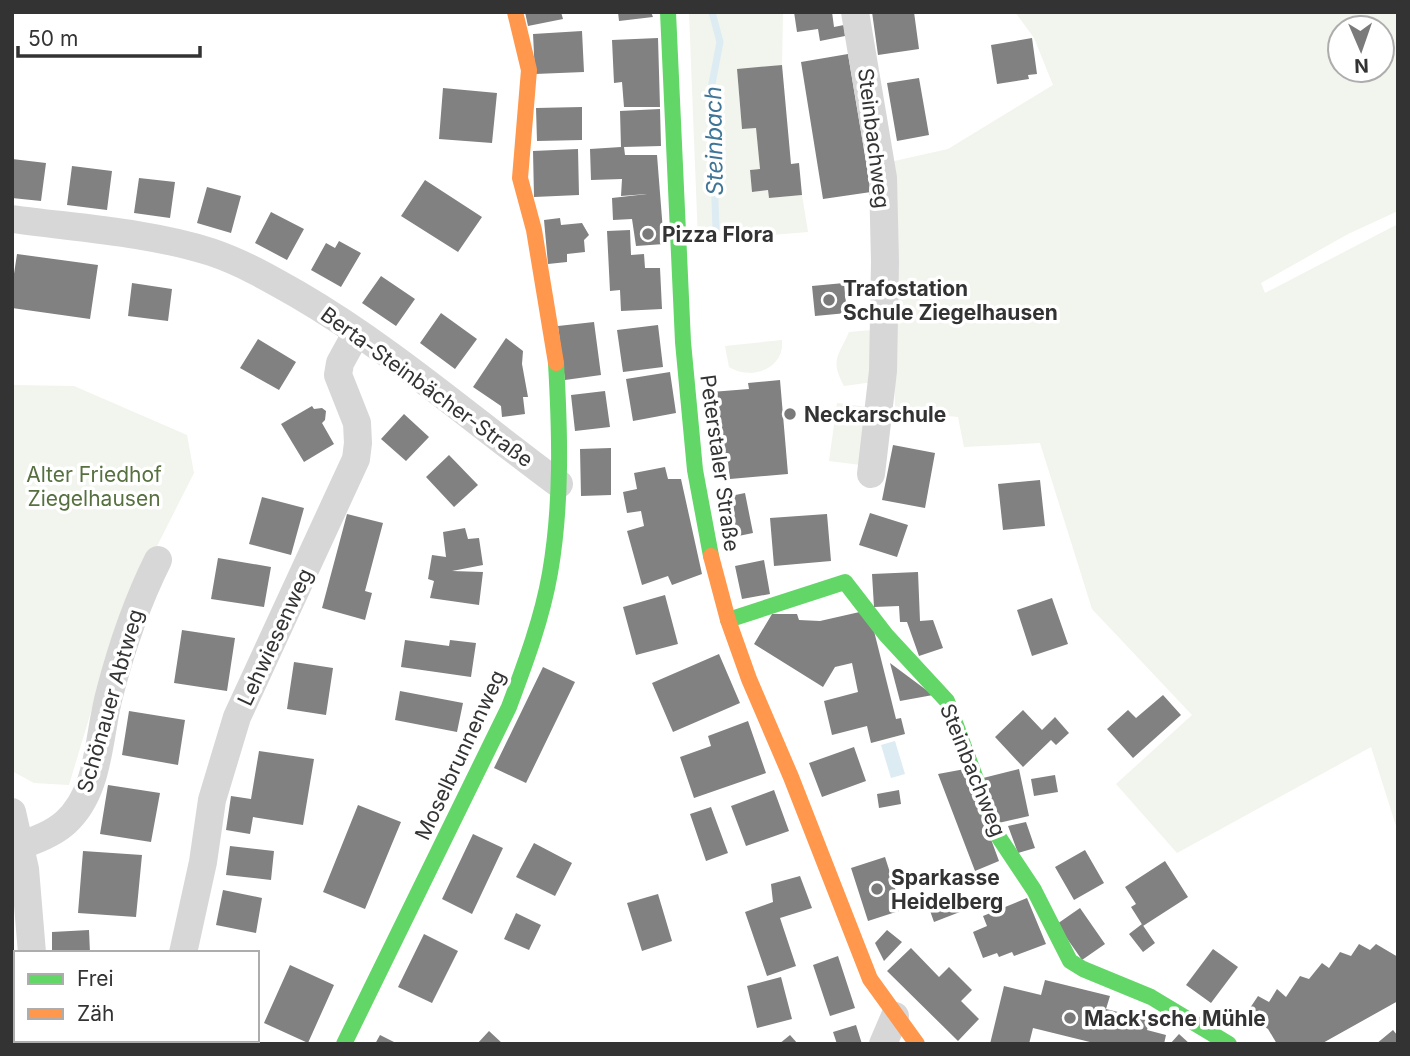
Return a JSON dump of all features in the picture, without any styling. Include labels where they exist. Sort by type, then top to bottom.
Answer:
[{"type":"street","name":"Moselbrunnenweg","points":[[344,1044],[509,707],[527,659],[550,574],[559,484],[556,357],[534,230],[520,178],[528,70],[515,12]]},
{"type":"street","name":"Peterstaler Straße","points":[[668,12],[678,254],[688,401],[704,528],[728,620],[749,679],[814,834],[870,979],[917,1044]]},
{"type":"street","name":"Steinbachweg","points":[[855,12],[883,178],[885,262],[882,390],[871,474]]},
{"type":"street","name":"Berta-Steinbächer-Straße","points":[[12,219],[122,234],[213,253],[258,272],[329,312],[559,484]]},
{"type":"street","name":"Lehwiesenweg","points":[[183,951],[203,862],[212,800],[237,717],[355,459],[358,443],[357,423],[338,369],[357,332]]},
{"type":"street","name":"Schönauer Abtweg","points":[[16,848],[49,834],[65,823],[86,795],[92,778],[109,693],[140,597],[158,560]]},
{"type":"street","name":"Steinbachweg","points":[[728,620],[845,582],[863,601],[886,635],[947,701],[996,833],[1040,901],[1066,956],[1083,969],[1151,997],[1229,1044]]},
{"type":"street","points":[[12,812],[16,848],[25,869],[32,951]]},
{"type":"street","points":[[883,1044],[895,1016]]},
{"type":"green space","points":[[689,12],[783,12],[782,65],[737,70],[742,129],[756,128],[760,169],[750,170],[752,192],[768,190],[769,198],[802,195],[808,232],[698,241]]},
{"type":"green space","points":[[1015,12],[1398,12],[1398,211],[1348,234],[1261,283],[1265,293],[1398,224],[1398,832],[1371,747],[1177,853],[1116,784],[1192,715],[1092,609],[1040,443],[964,447],[958,417],[895,410],[890,162],[948,149],[1053,85],[1034,38]]},
{"type":"green space","points":[[872,330],[873,382],[844,386],[837,370],[837,359],[849,332]]},
{"type":"green space","points":[[782,340],[778,358],[765,370],[747,373],[729,367],[725,346]]},
{"type":"green space","name":"Alter Friedhof Ziegelhausen","points":[[12,385],[74,386],[187,435],[194,473],[117,625],[69,785],[34,783],[12,771]]},
{"type":"green space","points":[[837,403],[868,407],[861,465],[829,461]]},
{"type":"shaded area","points":[[895,741],[905,774],[891,778],[881,745]]},
{"type":"building","points":[[525,12],[561,12],[563,19],[528,26]]},
{"type":"building","points":[[618,12],[651,12],[653,17],[619,21]]},
{"type":"building","points":[[794,12],[832,12],[834,27],[844,25],[845,36],[820,41],[818,29],[797,32]]},
{"type":"building","points":[[872,12],[914,12],[919,49],[878,55]]},
{"type":"building","points":[[582,31],[584,72],[535,74],[533,34]]},
{"type":"building","points":[[658,38],[660,107],[624,107],[622,82],[614,83],[612,40]]},
{"type":"building","points":[[1032,38],[1037,74],[1028,75],[1029,79],[997,84],[991,45]]},
{"type":"building","points":[[848,54],[871,192],[823,199],[801,62]]},
{"type":"building","points":[[782,65],[791,164],[799,163],[802,195],[769,198],[768,190],[752,192],[750,170],[760,169],[756,128],[742,129],[737,69]]},
{"type":"building","points":[[919,78],[929,135],[897,141],[887,83]]},
{"type":"building","points":[[443,88],[497,93],[492,143],[439,139]]},
{"type":"building","points":[[582,107],[582,140],[537,141],[536,108]]},
{"type":"building","points":[[660,109],[661,146],[624,147],[625,155],[657,155],[664,244],[636,246],[632,219],[613,220],[612,198],[647,194],[621,196],[622,179],[591,180],[590,149],[621,147],[620,111]]},
{"type":"building","points":[[578,149],[579,195],[534,197],[533,151]]},
{"type":"building","points":[[12,159],[46,163],[41,201],[12,198]]},
{"type":"building","points":[[72,166],[112,171],[107,210],[67,205]]},
{"type":"building","points":[[139,178],[175,182],[170,218],[134,213]]},
{"type":"building","points":[[425,180],[482,217],[458,252],[401,216]]},
{"type":"building","points":[[207,187],[241,196],[231,233],[197,223]]},
{"type":"building","points":[[271,212],[304,229],[287,260],[255,243]]},
{"type":"building","points":[[560,218],[561,225],[582,223],[589,235],[584,240],[585,252],[567,254],[567,262],[548,264],[544,220]]},
{"type":"building","points":[[630,230],[631,255],[644,254],[645,268],[660,268],[662,309],[621,311],[620,290],[610,291],[607,231]]},
{"type":"building","points":[[339,241],[361,253],[341,287],[311,270],[326,243],[335,248]]},
{"type":"building","points":[[17,254],[98,265],[90,319],[12,308]]},
{"type":"building","points":[[381,276],[415,299],[396,326],[362,303]]},
{"type":"building","points":[[853,278],[859,278],[860,290],[854,291]]},
{"type":"building","points":[[132,283],[172,289],[168,321],[128,316]]},
{"type":"building","name":"Trafostation Schule Ziegelhausen","points":[[844,283],[847,313],[815,316],[812,286]]},
{"type":"building","points":[[441,313],[477,339],[455,369],[420,343]]},
{"type":"building","points":[[594,322],[601,375],[565,380],[558,326]]},
{"type":"building","points":[[658,325],[663,367],[623,372],[617,330]]},
{"type":"building","points":[[506,338],[523,351],[522,364],[528,397],[523,397],[525,414],[502,417],[501,406],[473,387]]},
{"type":"building","points":[[258,339],[296,362],[279,390],[240,368]]},
{"type":"building","points":[[670,372],[676,413],[633,421],[626,379]]},
{"type":"building","points":[[780,380],[788,474],[730,479],[728,462],[724,462],[721,421],[713,422],[711,392],[749,389],[748,383]]},
{"type":"building","points":[[605,391],[610,427],[575,431],[571,395]]},
{"type":"building","points":[[312,406],[314,409],[322,408],[326,411],[322,423],[334,444],[304,462],[281,424]]},
{"type":"building","points":[[404,414],[429,437],[406,461],[381,439]]},
{"type":"building","points":[[893,445],[935,453],[925,508],[882,500]]},
{"type":"building","points":[[611,448],[611,495],[581,496],[580,449]]},
{"type":"building","points":[[449,455],[478,485],[454,507],[426,477]]},
{"type":"building","points":[[665,467],[668,479],[681,479],[702,574],[672,585],[668,576],[642,585],[627,531],[644,526],[641,511],[627,513],[623,492],[637,489],[634,473]]},
{"type":"building","points":[[1040,480],[1045,526],[1003,530],[998,484]]},
{"type":"building","points":[[745,493],[753,533],[724,539],[716,499]]},
{"type":"building","points":[[262,497],[304,508],[291,555],[249,544]]},
{"type":"building","points":[[870,513],[908,525],[897,557],[859,545]]},
{"type":"building","points":[[347,514],[383,523],[365,591],[372,593],[365,620],[322,608]]},
{"type":"building","points":[[827,514],[831,561],[774,566],[770,518]]},
{"type":"building","points":[[465,528],[468,539],[479,538],[483,565],[452,571],[483,572],[479,605],[430,598],[434,581],[428,579],[432,555],[446,557],[443,532]]},
{"type":"building","points":[[218,558],[271,567],[264,607],[211,599]]},
{"type":"building","points":[[764,560],[770,594],[742,599],[735,566]]},
{"type":"building","points":[[918,572],[920,621],[933,620],[943,648],[919,656],[907,622],[900,622],[899,606],[874,607],[872,574]]},
{"type":"building","points":[[665,595],[678,644],[636,655],[623,607]]},
{"type":"building","points":[[1052,598],[1068,644],[1032,656],[1017,610]]},
{"type":"building","points":[[864,611],[874,631],[896,719],[901,718],[905,734],[871,743],[867,726],[832,735],[824,701],[858,692],[852,663],[835,667],[823,687],[754,644],[772,614],[797,614],[799,620],[820,621]]},
{"type":"building","points":[[182,630],[235,638],[227,691],[174,683]]},
{"type":"building","points":[[405,640],[449,646],[450,640],[476,643],[471,677],[401,667]]},
{"type":"building","points":[[719,654],[740,703],[673,732],[652,683]]},
{"type":"building","points":[[294,662],[333,668],[326,715],[287,709]]},
{"type":"building","points":[[890,663],[933,695],[900,701]]},
{"type":"building","points":[[543,667],[575,682],[526,783],[494,768]]},
{"type":"building","points":[[400,691],[463,703],[457,732],[395,720]]},
{"type":"building","points":[[1163,695],[1181,715],[1133,758],[1107,729],[1128,710],[1136,718]]},
{"type":"building","points":[[1023,710],[1042,730],[1055,717],[1069,733],[1056,745],[1051,740],[1023,767],[995,737]]},
{"type":"building","points":[[129,711],[185,720],[178,765],[122,755]]},
{"type":"building","points":[[748,721],[766,773],[694,798],[680,757],[711,746],[708,736]]},
{"type":"building","points":[[854,747],[866,781],[822,797],[809,763]]},
{"type":"building","points":[[259,751],[314,759],[303,825],[253,817],[250,834],[226,830],[231,796],[251,799]]},
{"type":"building","points":[[965,769],[999,861],[975,871],[938,774]]},
{"type":"building","points":[[1019,769],[1029,816],[994,824],[983,778]]},
{"type":"building","points":[[1055,775],[1058,792],[1034,796],[1031,779]]},
{"type":"building","points":[[108,785],[160,793],[151,842],[100,834]]},
{"type":"building","points":[[774,790],[789,831],[746,846],[731,806]]},
{"type":"building","points":[[899,790],[901,804],[879,808],[877,794]]},
{"type":"building","points":[[358,805],[401,822],[365,909],[323,892]]},
{"type":"building","points":[[711,807],[728,853],[706,861],[690,814]]},
{"type":"building","points":[[1026,822],[1035,848],[1018,853],[1008,826]]},
{"type":"building","points":[[473,834],[503,848],[472,914],[442,899]]},
{"type":"building","points":[[534,843],[572,863],[555,896],[516,877]]},
{"type":"building","points":[[230,846],[274,851],[271,880],[226,875]]},
{"type":"building","points":[[1085,850],[1104,883],[1074,900],[1055,867]]},
{"type":"building","points":[[83,851],[142,855],[136,917],[78,913]]},
{"type":"building","name":"Sparkasse Heidelberg","points":[[885,857],[902,910],[868,921],[851,868]]},
{"type":"building","points":[[1165,861],[1188,897],[1143,926],[1131,907],[1136,904],[1125,887]]},
{"type":"building","points":[[800,876],[812,908],[780,918],[796,966],[767,976],[745,912],[773,902],[771,884]]},
{"type":"building","points":[[223,890],[262,898],[256,933],[216,925]]},
{"type":"building","points":[[658,894],[672,941],[642,951],[627,903]]},
{"type":"building","points":[[959,896],[965,910],[934,922],[929,908]]},
{"type":"building","points":[[1027,898],[1046,944],[1014,956],[1012,952],[999,957],[997,953],[983,958],[973,932],[987,926],[983,916]]},
{"type":"building","points":[[1080,908],[1105,944],[1082,960],[1057,924]]},
{"type":"building","points":[[516,913],[541,925],[529,950],[504,939]]},
{"type":"building","points":[[1142,924],[1155,943],[1143,952],[1129,934]]},
{"type":"building","points":[[89,930],[90,951],[52,951],[52,932]]},
{"type":"building","points":[[887,930],[902,942],[884,961],[875,943]]},
{"type":"building","points":[[424,934],[458,951],[432,1003],[398,987]]},
{"type":"building","points":[[1359,944],[1370,950],[1376,944],[1398,957],[1398,1001],[1321,1044],[1277,1044],[1268,1029],[1246,1014],[1258,996],[1269,1002],[1277,989],[1286,997],[1300,976],[1309,979],[1322,963],[1329,968],[1340,952],[1351,956]]},
{"type":"building","points":[[911,948],[939,977],[949,967],[972,990],[961,1001],[979,1019],[958,1041],[887,971]]},
{"type":"building","points":[[1213,949],[1238,967],[1211,1003],[1186,985]]},
{"type":"building","points":[[838,956],[855,1008],[830,1016],[813,965]]},
{"type":"building","points":[[290,965],[334,985],[308,1043],[264,1023]]},
{"type":"building","points":[[781,977],[792,1019],[757,1028],[747,986]]},
{"type":"building","points":[[1045,980],[1110,996],[1106,1009],[1150,1020],[1147,1030],[1166,1035],[1164,1044],[1098,1044],[1033,1028],[1029,1044],[990,1044],[1004,986],[1041,995]]},
{"type":"building","points":[[856,1025],[862,1044],[837,1044],[833,1032]]},
{"type":"building","points":[[1393,1030],[1398,1036],[1398,1044],[1376,1044]]},
{"type":"building","points":[[489,1031],[503,1044],[477,1044]]},
{"type":"building","points":[[1179,1034],[1190,1044],[1170,1044]]},
{"type":"building","points":[[380,1035],[398,1044],[375,1044]]},
{"type":"building","points":[[790,1035],[798,1044],[779,1044]]},
{"type":"building","points":[[44,1042],[97,1042],[97,1044]]},
{"type":"waterway","name":"Steinbach","points":[[712,12],[720,42],[711,89],[716,229]]},
{"type":"traffic: fast","points":[[668,12],[683,342],[695,470],[711,556]]},
{"type":"traffic: fast","points":[[344,1044],[509,707],[532,641],[547,590],[557,521],[559,442],[556,363]]},
{"type":"traffic: fast","points":[[728,620],[845,582],[886,635],[947,701],[996,833],[1034,890],[1070,961],[1151,997],[1229,1044]]},
{"type":"traffic: slow","points":[[515,12],[529,70],[520,178],[534,230],[556,363]]},
{"type":"traffic: slow","points":[[711,556],[728,620],[749,679],[791,777],[870,979],[917,1044]]},
{"type":"place","name":"Pizza Flora","points":[[648,234]]},
{"type":"place","name":"Trafostation Schule Ziegelhausen","points":[[829,300]]},
{"type":"place","name":"Neckarschule","points":[[790,414]]},
{"type":"place","name":"Sparkasse Heidelberg","points":[[877,889]]},
{"type":"place","name":"Mack'sche Mühle","points":[[1070,1018]]}]
